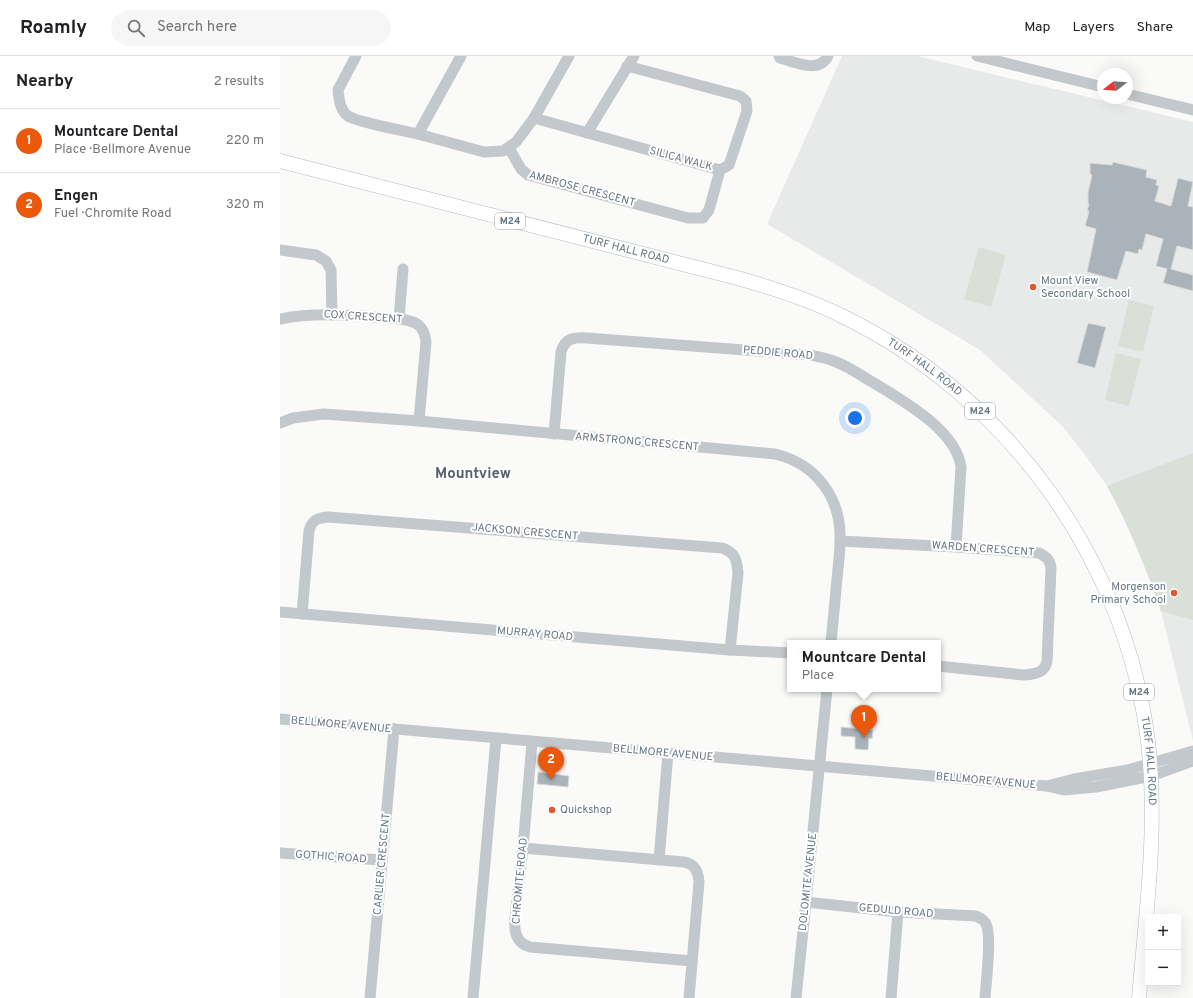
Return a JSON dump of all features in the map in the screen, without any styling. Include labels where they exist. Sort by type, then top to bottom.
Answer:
[{"type":"main road","name":"TURF HALL ROAD","points":[[280,161],[741,279],[784,292],[843,316],[883,338],[914,358],[959,392],[1010,441],[1041,479],[1076,532],[1103,585],[1113,607],[1125,642],[1140,699],[1148,743],[1150,770],[1150,854],[1139,998]]},
{"type":"street","points":[[356,56],[338,90],[341,106],[348,116],[484,152],[503,151],[516,142],[534,118],[569,56]]},
{"type":"street","points":[[418,134],[462,56]]},
{"type":"street","points":[[587,133],[634,56]]},
{"type":"street","points":[[779,56],[780,58],[809,66],[819,65],[828,56]]},
{"type":"street","points":[[977,56],[1097,86]]},
{"type":"street","name":"SILICA WALK","points":[[534,118],[720,170],[729,165],[747,111],[746,101],[740,96],[627,66]]},
{"type":"street","points":[[1133,95],[1193,110]]},
{"type":"street","name":"AMBROSE CRESCENT","points":[[509,148],[521,169],[528,176],[688,218],[702,218],[709,210],[720,170]]},
{"type":"street","points":[[280,250],[316,255],[326,261],[330,270],[332,314]]},
{"type":"street","points":[[399,319],[403,269]]},
{"type":"street","name":"COX CRESCENT","points":[[280,319],[305,315],[332,314],[399,319],[419,325],[425,333],[426,342],[419,421]]},
{"type":"street","name":"PEDDIE ROAD","points":[[554,434],[561,352],[565,343],[573,339],[595,338],[810,355],[828,359],[845,366],[911,406],[935,426],[951,443],[958,456],[961,468],[956,547]]},
{"type":"street","name":"ARMSTRONG CRESCENT","points":[[280,423],[293,418],[324,414],[419,421],[769,454],[785,457],[808,469],[824,485],[836,513],[840,541],[831,640]]},
{"type":"street","name":"JACKSON CRESCENT","points":[[302,614],[309,531],[313,522],[321,517],[722,548],[733,554],[736,558],[738,566],[730,650]]},
{"type":"street","name":"WARDEN CRESCENT","points":[[840,541],[1039,553],[1047,558],[1051,568],[1046,664],[1040,673],[1024,675],[941,666]]},
{"type":"street","name":"MURRAY ROAD","points":[[280,612],[730,650],[787,653]]},
{"type":"street","points":[[819,767],[827,692]]},
{"type":"street","name":"BELLMORE AVENUE","points":[[280,719],[1047,786],[1064,790],[1074,790],[1130,781],[1150,770]]},
{"type":"street","name":"CARLIER CRESCENT","points":[[370,998],[394,730]]},
{"type":"street","points":[[473,998],[496,739]]},
{"type":"street","name":"CHROMITE ROAD","points":[[532,742],[523,848],[514,927],[518,938],[524,945],[530,948],[692,961]]},
{"type":"street","points":[[1150,770],[1193,751]]},
{"type":"street","points":[[660,860],[668,754]]},
{"type":"street","points":[[1150,770],[1193,761]]},
{"type":"street","name":"DOLOMITE AVENUE","points":[[796,998],[819,767]]},
{"type":"street","points":[[523,848],[688,863],[696,869],[700,882],[689,998]]},
{"type":"street","name":"GOTHIC ROAD","points":[[280,853],[382,860]]},
{"type":"street","name":"GEDULD ROAD","points":[[806,902],[898,912],[976,916],[984,921],[988,934],[985,998]]},
{"type":"street","points":[[891,998],[898,912]]},
{"type":"shaded area","name":"Mount View Secondary School","points":[[842,56],[917,56],[1097,99],[1097,104],[1118,104],[1193,122],[1193,741],[1161,611],[1149,576],[1124,518],[1107,486],[1062,426],[980,350],[767,224]]},
{"type":"shaded area","points":[[979,247],[1006,255],[991,307],[964,299]]},
{"type":"shaded area","points":[[1129,300],[1154,306],[1143,352],[1118,346]]},
{"type":"shaded area","points":[[1116,353],[1141,359],[1129,406],[1105,400]]},
{"type":"shaded area","name":"Morgenson Primary School","points":[[1193,453],[1193,620],[1161,611],[1137,547],[1107,486]]},
{"type":"building","points":[[1113,162],[1147,170],[1146,177],[1157,180],[1156,185],[1159,186],[1155,201],[1171,206],[1178,178],[1193,182],[1188,206],[1193,207],[1193,250],[1177,246],[1171,269],[1193,275],[1193,291],[1163,283],[1167,269],[1156,266],[1163,239],[1146,234],[1142,250],[1139,249],[1138,254],[1126,251],[1117,280],[1087,272],[1096,229],[1085,226],[1089,211],[1087,211],[1089,204],[1088,192],[1092,175],[1090,174],[1090,163],[1112,165]]},
{"type":"building","points":[[1088,323],[1106,327],[1095,368],[1077,363]]},
{"type":"building","points":[[841,727],[873,730],[872,739],[869,738],[868,750],[855,749],[855,737],[841,736]]},
{"type":"building","points":[[538,772],[569,776],[568,787],[537,784]]},
{"type":"place","name":"Mount View Secondary School","points":[[1033,287]]},
{"type":"place","name":"Morgenson Primary School","points":[[1174,593]]},
{"type":"place","name":"Mountcare Dental","points":[[864,738]]},
{"type":"place","name":"Engen","points":[[551,780]]},
{"type":"place","name":"Quickshop","points":[[552,810]]},
{"type":"district","name":"Mountview","points":[[473,474]]}]
